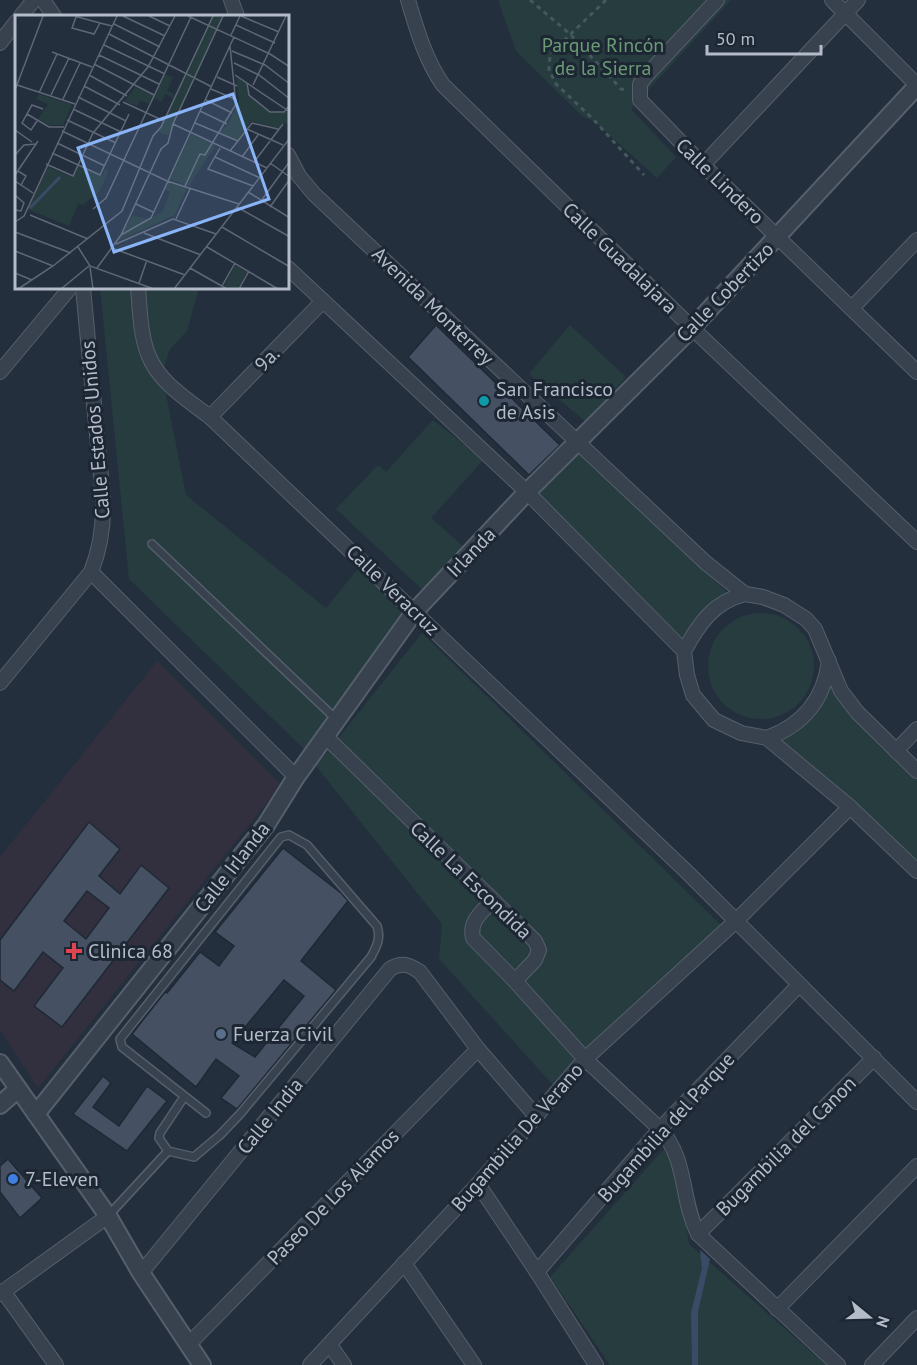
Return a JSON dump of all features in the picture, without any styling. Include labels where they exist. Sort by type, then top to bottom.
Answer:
[{"type":"street","points":[[22,15],[34,0]]},
{"type":"street","points":[[43,0],[53,15]]},
{"type":"street","points":[[231,0],[237,15]]},
{"type":"street","name":"Calle Guadalajara","points":[[408,0],[424,50],[443,85],[692,328],[917,542]]},
{"type":"street","points":[[640,89],[645,77],[717,0]]},
{"type":"street","points":[[831,0],[917,86]]},
{"type":"street","points":[[703,165],[858,0]]},
{"type":"street","points":[[0,42],[15,23]]},
{"type":"street","name":"Calle Cobertizo","points":[[527,492],[692,328],[917,86]]},
{"type":"street","name":"Calle Lindero","points":[[640,89],[640,100],[646,108],[917,372]]},
{"type":"street","name":"Avenida Monterrey","points":[[290,159],[299,176],[314,194],[706,563],[746,594],[763,597],[784,605],[806,619],[815,629],[841,690],[857,712],[917,771]]},
{"type":"street","points":[[852,308],[917,240]]},
{"type":"street","points":[[290,270],[527,492],[684,651]]},
{"type":"street","points":[[0,372],[68,290]]},
{"type":"street","name":"Calle Estados Unidos","points":[[0,683],[91,572],[101,540],[103,498],[83,290]]},
{"type":"street","name":"Calle Veracruz","points":[[138,290],[147,352],[152,363],[169,384],[210,417],[688,873],[917,1102]]},
{"type":"street","name":"9a.","points":[[210,417],[323,301]]},
{"type":"street","name":"Irlanda","points":[[415,611],[527,492]]},
{"type":"street","points":[[91,572],[296,777]]},
{"type":"street","points":[[746,594],[730,598],[717,606],[695,632],[684,651],[687,675],[693,695],[708,715],[727,728],[766,738],[850,807],[917,871]]},
{"type":"street","name":"Calle Irlanda","points":[[36,1113],[266,825],[296,777],[415,611]]},
{"type":"street","points":[[766,738],[792,727],[805,714],[817,699],[826,678],[829,662]]},
{"type":"street","points":[[896,751],[917,729]]},
{"type":"street","name":"Calle La Escondida","points":[[325,736],[535,941],[539,950],[535,960],[515,981]]},
{"type":"street","name":"Bugambilia De Verano","points":[[310,1365],[478,1184],[585,1059],[736,921],[850,807]]},
{"type":"street","points":[[492,901],[474,921],[471,930],[472,938],[515,981],[585,1059],[660,1129],[676,1150],[692,1222],[698,1234],[838,1365]]},
{"type":"street","name":"Calle India","points":[[141,1273],[390,969],[402,964],[413,967],[422,975],[477,1049]]},
{"type":"street","name":"Bugambilia del Parque","points":[[537,1272],[660,1129],[799,985]]},
{"type":"street","points":[[477,1049],[535,1115]]},
{"type":"street","name":"Paseo De Los Alamos","points":[[188,1345],[477,1049]]},
{"type":"street","name":"Bugambilia del Canon","points":[[698,1234],[873,1058]]},
{"type":"street","points":[[0,1063],[108,1216],[141,1273],[202,1365]]},
{"type":"street","points":[[0,1104],[18,1089]]},
{"type":"street","points":[[777,1309],[917,1167]]},
{"type":"street","points":[[478,1184],[596,1365]]},
{"type":"street","points":[[57,1365],[2,1292],[108,1216]]},
{"type":"street","points":[[404,1263],[474,1365]]},
{"type":"street","points":[[872,1365],[917,1318]]},
{"type":"street","points":[[330,1345],[344,1365]]},
{"type":"lane","points":[[152,544],[337,720]]},
{"type":"lane","points":[[184,1097],[159,1135],[160,1142],[168,1151],[194,1157],[220,1135],[371,957],[378,943],[380,934],[377,926],[307,845],[289,835],[281,837],[120,1039],[122,1047],[206,1113]]},
{"type":"lane","points":[[108,1216],[168,1151]]},
{"type":"path","points":[[530,0],[570,34],[621,89],[640,89]]},
{"type":"path","points":[[606,0],[550,54],[549,70],[556,84],[593,118],[644,175]]},
{"type":"shaded area","name":"Clinica 68","points":[[157,661],[281,785],[38,1088],[0,1030],[0,857]]},
{"type":"green space","name":"Parque Rincón de la Sierra","points":[[498,0],[731,0],[631,109],[676,157],[657,178],[594,121],[583,117],[516,51]]},
{"type":"green space","points":[[100,290],[198,290],[187,331],[170,349],[162,374],[186,495],[326,608],[361,565],[411,609],[305,750],[129,579]]},
{"type":"green space","points":[[570,325],[626,377],[586,422],[529,374]]},
{"type":"green space","points":[[433,420],[483,460],[431,518],[464,547],[425,592],[336,509],[378,465],[386,472]]},
{"type":"green space","points":[[577,450],[729,594],[713,602],[701,613],[684,644],[534,492]]},
{"type":"green space","points":[[761,613],[781,617],[798,629],[810,646],[814,666],[810,686],[798,703],[781,715],[761,719],[741,715],[724,703],[712,686],[708,666],[712,646],[724,629],[741,617]]},
{"type":"green space","points":[[422,633],[722,926],[562,1095],[439,959],[442,924],[316,766]]},
{"type":"green space","points":[[826,678],[917,766],[917,877],[767,738],[784,731]]},
{"type":"green space","points":[[669,1150],[677,1160],[689,1244],[826,1365],[610,1365],[550,1277],[662,1151]]},
{"type":"water","points":[[700,1250],[710,1259],[698,1312],[698,1365],[692,1365],[691,1313],[702,1268]]},
{"type":"building","name":"San Francisco de Asis","points":[[436,325],[560,445],[529,475],[408,357]]},
{"type":"building","points":[[89,822],[120,849],[99,876],[120,894],[141,865],[169,888],[62,1027],[34,1006],[63,968],[43,952],[14,991],[0,980],[0,940]],"holes":[[[87,891],[109,908],[86,939],[64,921]]]},
{"type":"building","points":[[283,848],[348,901],[301,961],[336,990],[237,1109],[221,1098],[239,1076],[216,1059],[196,1087],[132,1034],[200,952],[219,966],[234,946],[215,932]],"holes":[[[284,980],[304,996],[255,1057],[232,1043]]]},
{"type":"building","points":[[103,1076],[111,1083],[93,1107],[119,1126],[147,1086],[167,1101],[127,1151],[73,1114]]},
{"type":"building","name":"7-Eleven","points":[[8,1159],[42,1198],[20,1218],[0,1192],[0,1166]]},
{"type":"place","name":"San Francisco de Asis","points":[[484,401]]},
{"type":"place","name":"Clinica 68","points":[[74,951]]},
{"type":"place","name":"Fuerza Civil","points":[[221,1034]]},
{"type":"place","name":"7-Eleven","points":[[13,1179]]}]
